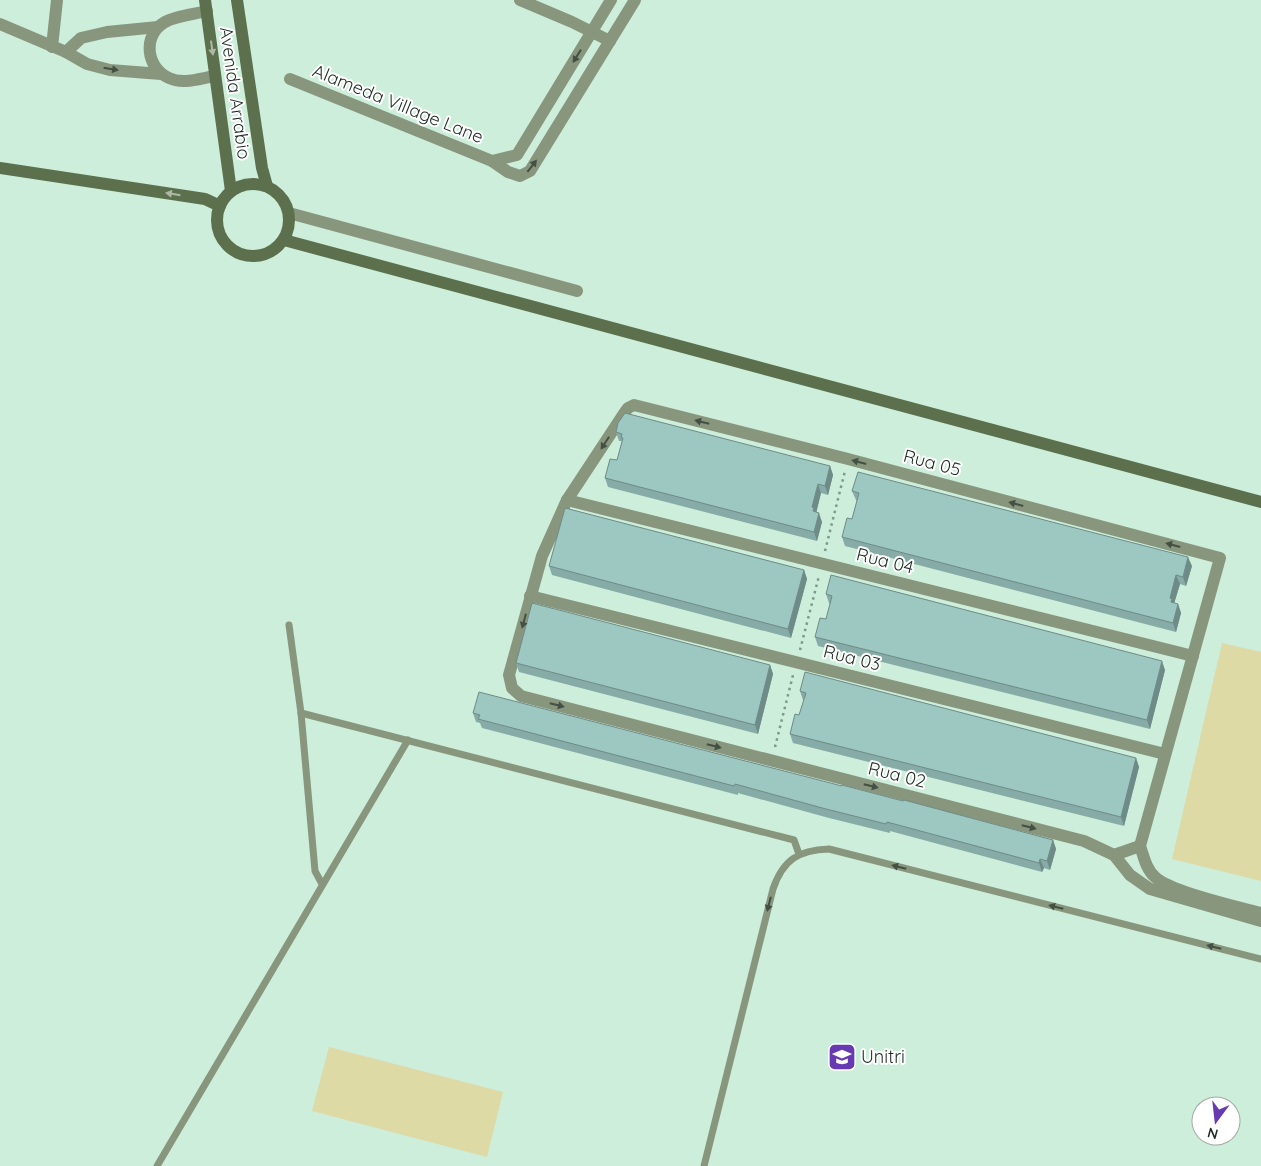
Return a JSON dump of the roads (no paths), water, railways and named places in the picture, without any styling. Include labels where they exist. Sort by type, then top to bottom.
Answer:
[{"type":"street","points":[[52,47],[57,0]]},
{"type":"street","name":"Avenida Arrabio","points":[[237,0],[262,168],[267,186]]},
{"type":"street","points":[[520,0],[572,22],[610,42],[635,0]]},
{"type":"street","points":[[492,161],[517,154],[611,0]]},
{"type":"street","points":[[206,6],[166,21],[158,27],[152,36],[149,46],[150,56],[154,66],[161,74],[170,79],[180,81],[215,76]]},
{"type":"street","name":"Avenida Arrabio","points":[[206,6],[231,191]]},
{"type":"street","points":[[0,24],[66,52],[87,64],[110,70],[161,74]]},
{"type":"street","points":[[66,52],[80,38],[107,32],[158,27]]},
{"type":"street","name":"Alameda Village Lane","points":[[290,79],[492,161],[508,172],[520,176],[530,171],[610,42]]},
{"type":"street","points":[[0,168],[205,199],[220,206]]},
{"type":"street","points":[[249,184],[267,186],[282,197],[289,213],[288,231],[284,240],[269,252],[250,256],[233,249],[220,234],[217,216],[220,206],[231,191],[249,184]]},
{"type":"street","points":[[289,213],[577,291]]},
{"type":"street","points":[[284,240],[1261,502]]},
{"type":"street","name":"Rua 05","points":[[568,500],[625,412],[634,405],[848,459],[1220,558],[1193,656]]},
{"type":"street","points":[[530,596],[542,556],[568,500]]},
{"type":"street","name":"Rua 04","points":[[568,500],[1193,656]]},
{"type":"street","name":"Rua 03","points":[[530,596],[1165,754]]},
{"type":"street","name":"Rua 02","points":[[530,596],[509,675],[512,688],[521,696],[1084,841],[1114,855],[1130,875],[1150,889],[1261,921]]},
{"type":"street","points":[[1193,656],[1140,846],[1146,864],[1154,877],[1168,886],[1261,913]]},
{"type":"street","points":[[1114,855],[1140,846]]},
{"type":"street","points":[[1130,875],[1146,864]]},
{"type":"lane","points":[[289,625],[301,713],[315,871],[322,884]]},
{"type":"lane","points":[[301,713],[794,840],[799,854]]},
{"type":"lane","points":[[157,1166],[408,740]]},
{"type":"lane","points":[[704,1166],[773,889],[782,869],[799,854],[814,849],[829,849],[1261,959]]},
{"type":"place","name":"Unitri","points":[[842,1057]]}]
